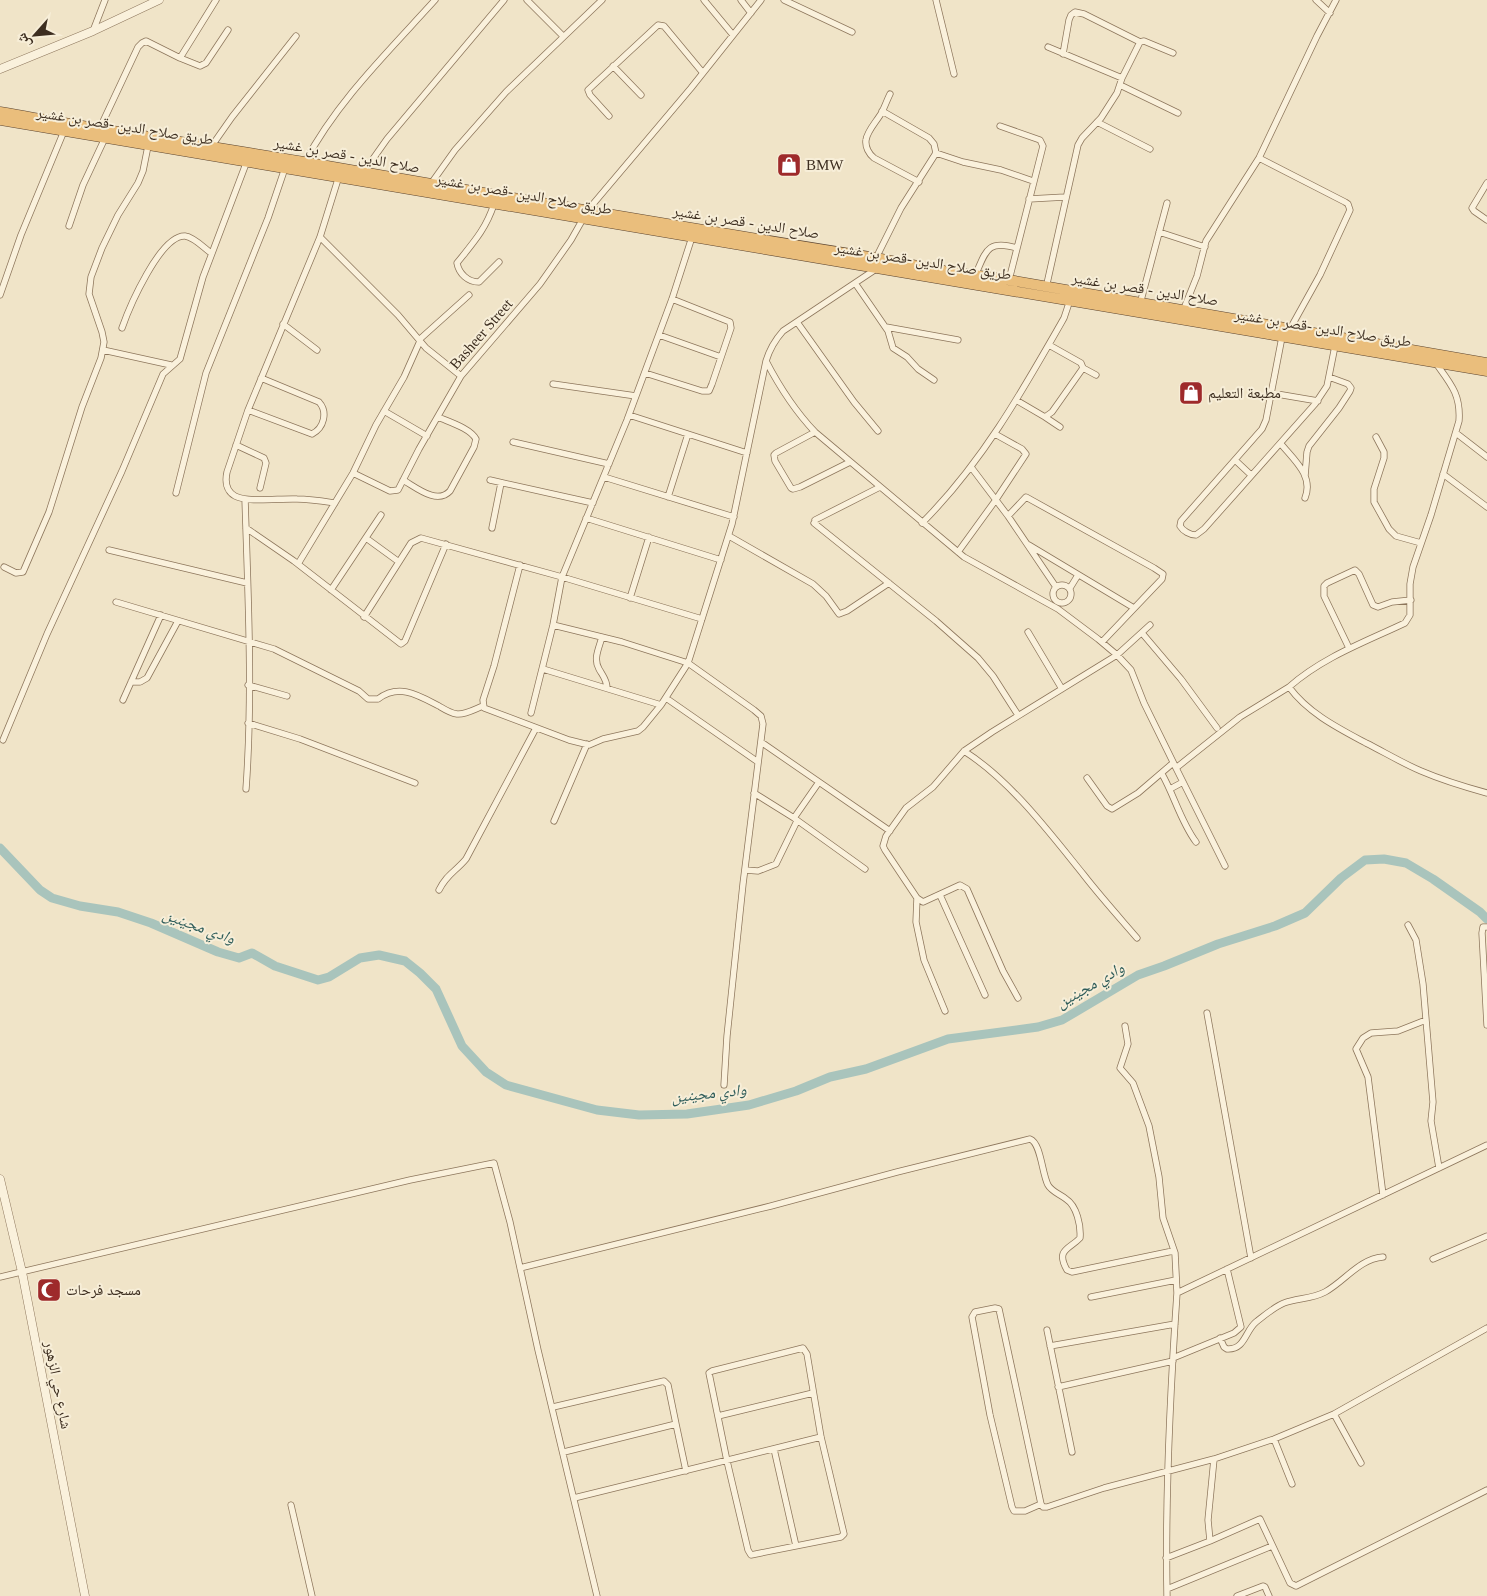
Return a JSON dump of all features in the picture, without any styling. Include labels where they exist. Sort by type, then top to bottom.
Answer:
[{"type":"highway","name":"صلاح الدين - قصر بن غشير","points":[[0,112],[102,134],[305,162],[339,173],[362,173],[588,210],[876,264],[1009,280],[1046,288],[1487,363]]},
{"type":"highway","name":"طريق صلاح الدين -قصر بن غشير","points":[[0,120],[64,131],[102,134],[148,146],[285,168],[339,173],[582,220],[876,264]]},
{"type":"highway","name":"طريق صلاح الدين -قصر بن غشير","points":[[901,268],[1070,300],[1487,371]]},
{"type":"street","points":[[93,31],[105,0]]},
{"type":"street","points":[[0,69],[93,31],[159,0]]},
{"type":"street","points":[[180,58],[216,0]]},
{"type":"street","points":[[305,162],[318,138],[340,107],[435,0]]},
{"type":"street","points":[[362,173],[387,139],[504,0]]},
{"type":"street","points":[[527,0],[563,36]]},
{"type":"street","points":[[430,185],[455,150],[487,113],[520,78],[602,0]]},
{"type":"street","points":[[704,0],[733,35]]},
{"type":"street","points":[[741,0],[751,13]]},
{"type":"street","name":"Basheer Street","points":[[403,480],[461,376],[540,284],[571,240],[588,210],[761,0]]},
{"type":"street","points":[[784,0],[852,32]]},
{"type":"street","points":[[936,0],[954,74]]},
{"type":"street","points":[[1316,0],[1330,13]]},
{"type":"street","points":[[1183,310],[1197,276],[1206,241],[1259,158],[1336,0]]},
{"type":"street","points":[[1064,54],[1069,20],[1075,12],[1084,14],[1140,42],[1144,40],[1173,53]]},
{"type":"street","points":[[609,116],[590,95],[588,90],[661,24],[703,72]]},
{"type":"street","points":[[69,226],[102,134],[138,47],[146,41],[196,65],[204,65],[228,30]]},
{"type":"street","points":[[211,148],[232,117],[296,36]]},
{"type":"street","points":[[1046,288],[1078,145],[1117,93],[1122,78],[1140,42]]},
{"type":"street","points":[[1048,47],[1122,78]]},
{"type":"street","points":[[613,66],[641,95]]},
{"type":"street","points":[[1120,85],[1178,113]]},
{"type":"street","points":[[890,94],[866,140],[868,151],[874,158],[918,182]]},
{"type":"street","points":[[483,706],[536,728],[587,744],[638,731],[644,727],[666,698],[688,663],[734,517],[766,360],[770,349],[777,338],[797,322],[855,283],[876,264],[901,208],[936,153],[934,144],[929,138],[882,111]]},
{"type":"street","points":[[1097,122],[1150,149]]},
{"type":"street","points":[[1000,126],[1040,140],[1042,146],[1009,280]]},
{"type":"street","points":[[0,295],[21,235],[64,131]]},
{"type":"street","points":[[4,567],[19,574],[24,570],[56,493],[82,407],[102,358],[102,332],[89,294],[91,278],[102,248],[118,215],[138,183],[143,171],[148,146]]},
{"type":"street","points":[[936,153],[963,162],[1001,170],[1033,181]]},
{"type":"street","points":[[1259,158],[1345,202],[1350,210],[1320,275],[1290,329]]},
{"type":"street","points":[[3,740],[47,634],[122,471],[163,374],[180,359],[191,315],[211,253],[247,161]]},
{"type":"street","points":[[176,493],[204,380],[268,218],[285,168]]},
{"type":"street","points":[[335,502],[296,498],[244,499],[230,492],[226,480],[248,410],[320,237],[339,173]]},
{"type":"street","points":[[1487,183],[1472,208],[1487,220]]},
{"type":"street","points":[[1029,199],[1065,197]]},
{"type":"street","points":[[1140,304],[1167,203]]},
{"type":"street","points":[[494,204],[490,216],[477,240],[457,263],[459,271],[471,281],[479,282],[499,262]]},
{"type":"street","points":[[1160,232],[1205,247]]},
{"type":"street","points":[[122,328],[146,273],[153,262],[173,241],[186,236],[211,253]]},
{"type":"street","points":[[320,237],[344,259],[420,340],[461,376]]},
{"type":"street","points":[[531,713],[553,625],[562,577],[629,415],[672,299],[692,237]]},
{"type":"street","points":[[975,276],[984,256],[995,245],[1001,244],[1017,248]]},
{"type":"street","points":[[855,283],[886,327],[893,348],[907,357],[918,369],[934,380]]},
{"type":"street","points":[[298,564],[352,473],[404,377],[420,340],[469,295]]},
{"type":"street","points":[[645,373],[706,392],[711,388],[731,328],[730,322],[672,299]]},
{"type":"street","points":[[922,523],[946,498],[995,434],[1049,345],[1064,318],[1070,300]]},
{"type":"street","points":[[797,322],[854,402],[878,431]]},
{"type":"street","points":[[283,324],[317,350]]},
{"type":"street","points":[[886,327],[958,340]]},
{"type":"street","points":[[659,334],[721,357]]},
{"type":"street","points":[[1282,337],[1266,420],[1262,429],[1181,522],[1181,529],[1192,535],[1200,533],[1318,401],[1328,386],[1335,346]]},
{"type":"street","points":[[1049,345],[1081,363],[1083,368],[1096,376]]},
{"type":"street","points":[[102,350],[171,365]]},
{"type":"street","points":[[766,360],[776,379],[806,422],[850,462],[958,552],[996,576],[1059,606],[1117,655],[1131,670],[1144,703],[1225,866]]},
{"type":"street","points":[[1087,778],[1103,801],[1112,809],[1138,793],[1240,717],[1289,687],[1311,669],[1349,648],[1406,623],[1410,615],[1410,584],[1413,567],[1459,421],[1458,399],[1455,391],[1435,362]]},
{"type":"street","points":[[1045,417],[1052,412],[1083,368]]},
{"type":"street","points":[[1305,476],[1309,446],[1339,408],[1351,388],[1348,384],[1329,377]]},
{"type":"street","points":[[248,410],[312,434],[316,432],[325,416],[323,407],[319,402],[261,378]]},
{"type":"street","points":[[553,384],[636,396]]},
{"type":"street","points":[[1271,393],[1318,401]]},
{"type":"street","points":[[1016,400],[1060,427]]},
{"type":"street","points":[[384,411],[426,436]]},
{"type":"street","points":[[629,415],[747,453]]},
{"type":"street","points":[[352,473],[392,492],[398,490],[403,480],[437,498],[445,496],[450,491],[474,447],[476,439],[474,435],[466,430],[438,417]]},
{"type":"street","points":[[816,432],[774,455],[775,461],[791,488],[800,487],[850,462]]},
{"type":"street","points":[[1456,433],[1487,457]]},
{"type":"street","points":[[668,497],[688,434]]},
{"type":"street","points":[[958,552],[996,500],[1026,454],[995,434]]},
{"type":"street","points":[[1376,437],[1384,452],[1384,458],[1374,488],[1375,506],[1389,529],[1396,536],[1421,543]]},
{"type":"street","points":[[513,442],[609,464]]},
{"type":"street","points":[[1281,444],[1298,463],[1305,476],[1308,484],[1305,498]]},
{"type":"street","points":[[236,445],[264,458],[266,463],[260,488]]},
{"type":"street","points":[[1235,460],[1251,475]]},
{"type":"street","points":[[971,467],[1008,516],[1056,587]]},
{"type":"street","points":[[1443,474],[1487,507]]},
{"type":"street","points":[[604,477],[734,517]]},
{"type":"street","points":[[490,480],[593,503]]},
{"type":"street","points":[[492,528],[501,483]]},
{"type":"street","points":[[880,487],[815,521],[978,658],[993,676],[1018,716]]},
{"type":"street","points":[[1008,516],[1026,497],[1163,574],[1162,579],[1102,642]]},
{"type":"street","points":[[244,499],[248,642],[246,789]]},
{"type":"street","points":[[331,590],[381,514]]},
{"type":"street","points":[[586,518],[721,560]]},
{"type":"street","points":[[246,528],[298,564],[399,644],[404,643],[446,544]]},
{"type":"street","points":[[728,536],[813,584],[826,596],[839,614],[847,611],[889,583]]},
{"type":"street","points":[[366,538],[399,562]]},
{"type":"street","points":[[364,617],[412,543],[419,538],[562,577],[702,620]]},
{"type":"street","points":[[630,598],[649,538]]},
{"type":"street","points":[[1025,543],[1134,608]]},
{"type":"street","points":[[109,550],[247,583]]},
{"type":"street","points":[[483,706],[520,565]]},
{"type":"street","points":[[1349,648],[1324,596],[1324,586],[1327,583],[1355,570],[1359,574],[1373,605],[1378,607],[1392,602],[1411,600]]},
{"type":"street","points":[[1070,588],[1078,575]]},
{"type":"street","points":[[1063,584],[1070,588],[1072,593],[1070,599],[1059,606],[1053,596],[1053,591],[1056,587],[1063,584]]},
{"type":"street","points":[[116,602],[274,649],[319,673],[359,691],[368,699],[378,699],[386,693],[401,691],[419,695],[457,714],[483,706]]},
{"type":"street","points":[[123,700],[161,615]]},
{"type":"street","points":[[131,682],[140,682],[147,678],[178,621]]},
{"type":"street","points":[[553,625],[602,637],[688,663],[761,716],[764,724],[745,870],[727,1036],[724,1085]]},
{"type":"street","points":[[1018,998],[1000,965],[967,889],[960,885],[923,902],[917,898],[885,850],[884,842],[906,808],[933,786],[964,751],[1117,655],[1150,625]]},
{"type":"street","points":[[1028,632],[1062,689]]},
{"type":"street","points":[[1142,633],[1181,679],[1217,728]]},
{"type":"street","points":[[602,637],[596,659],[598,668],[607,682],[607,688]]},
{"type":"street","points":[[543,668],[661,705]]},
{"type":"street","points":[[248,685],[286,696]]},
{"type":"street","points":[[1289,687],[1297,698],[1313,712],[1345,732],[1419,770],[1440,779],[1487,793]]},
{"type":"street","points":[[666,698],[758,762]]},
{"type":"street","points":[[248,724],[300,740],[414,783]]},
{"type":"street","points":[[439,890],[445,878],[459,868],[466,859],[536,728]]},
{"type":"street","points":[[761,742],[890,831]]},
{"type":"street","points":[[554,821],[587,744]]},
{"type":"street","points":[[964,751],[984,765],[1019,798],[1137,938]]},
{"type":"street","points":[[1162,774],[1188,831],[1196,842]]},
{"type":"street","points":[[745,870],[758,871],[776,864],[795,820],[819,782]]},
{"type":"street","points":[[1170,789],[1183,782]]},
{"type":"street","points":[[754,793],[865,869]]},
{"type":"street","points":[[940,895],[985,995]]},
{"type":"street","points":[[917,898],[916,922],[919,939],[930,977],[945,1011]]},
{"type":"street","points":[[1408,925],[1416,940],[1423,984],[1433,1102],[1431,1121],[1439,1168]]},
{"type":"street","points":[[1487,927],[1484,926],[1482,928],[1487,1024]]},
{"type":"street","points":[[1207,1013],[1250,1258]]},
{"type":"street","points":[[1383,1196],[1368,1077],[1356,1054],[1356,1049],[1363,1038],[1371,1033],[1398,1031],[1426,1020]]},
{"type":"street","points":[[1125,1026],[1128,1044],[1120,1068],[1133,1083],[1149,1126],[1159,1177],[1163,1218],[1175,1253],[1177,1293],[1166,1558],[1167,1593],[1272,1546]]},
{"type":"street","points":[[520,1268],[772,1206],[1030,1139],[1036,1144],[1049,1186],[1068,1200],[1078,1221],[1080,1238],[1064,1251],[1064,1262],[1069,1272],[1173,1251],[1175,1253]]},
{"type":"street","points":[[1177,1293],[1487,1145]]},
{"type":"street","points":[[0,1277],[410,1180],[494,1163],[598,1596]]},
{"type":"street","name":"شارع حي الزهور","points":[[0,1179],[22,1272],[86,1596]]},
{"type":"street","points":[[1433,1259],[1487,1236]]},
{"type":"street","points":[[1220,1338],[1227,1349],[1238,1347],[1246,1339],[1251,1326],[1278,1306],[1316,1296],[1364,1262],[1383,1257]]},
{"type":"street","points":[[1058,1386],[1173,1360],[1234,1333],[1241,1327],[1227,1270]]},
{"type":"street","points":[[1091,1297],[1176,1280]]},
{"type":"street","points":[[1041,1504],[999,1309],[975,1312],[972,1317],[990,1414],[1012,1507],[1014,1511],[1019,1512],[1041,1504],[1047,1507],[1104,1488],[1214,1459],[1274,1439],[1334,1414],[1487,1328]]},
{"type":"street","points":[[1050,1346],[1175,1324]]},
{"type":"street","points":[[1047,1330],[1072,1452]]},
{"type":"street","points":[[803,1348],[806,1350],[821,1437],[844,1534],[841,1537],[753,1555],[750,1554],[718,1416],[710,1372],[803,1348]]},
{"type":"street","points":[[553,1407],[664,1381],[668,1385],[686,1471]]},
{"type":"street","points":[[718,1416],[813,1393]]},
{"type":"street","points":[[1334,1414],[1361,1462]]},
{"type":"street","points":[[564,1452],[676,1424]]},
{"type":"street","points":[[574,1498],[821,1437]]},
{"type":"street","points":[[1274,1439],[1292,1484]]},
{"type":"street","points":[[774,1449],[796,1546]]},
{"type":"street","points":[[1210,1541],[1208,1520],[1214,1459]]},
{"type":"street","points":[[1166,1558],[1260,1519],[1290,1583],[1296,1586],[1487,1490]]},
{"type":"street","points":[[291,1505],[312,1596]]},
{"type":"street","points":[[1237,1596],[1263,1586],[1269,1596]]},
{"type":"waterway","name":"وادي مجينين","points":[[0,848],[40,890],[52,898],[80,906],[118,912],[151,923],[218,952],[239,958],[252,953],[275,966],[318,980],[329,977],[360,958],[379,955],[405,961],[436,989],[462,1046],[486,1072],[506,1085],[597,1110],[639,1115],[687,1114],[749,1105],[796,1091],[830,1077],[866,1069],[948,1039],[1038,1027],[1062,1020],[1138,975],[1218,944],[1275,926],[1305,913],[1341,878],[1365,860],[1384,859],[1406,863],[1433,879],[1487,919]]},
{"type":"place","name":"BMW","points":[[789,165]]},
{"type":"place","name":"مطبعة التعليم","points":[[1191,393]]},
{"type":"place","name":"مسجد فرحات","points":[[49,1290]]}]
